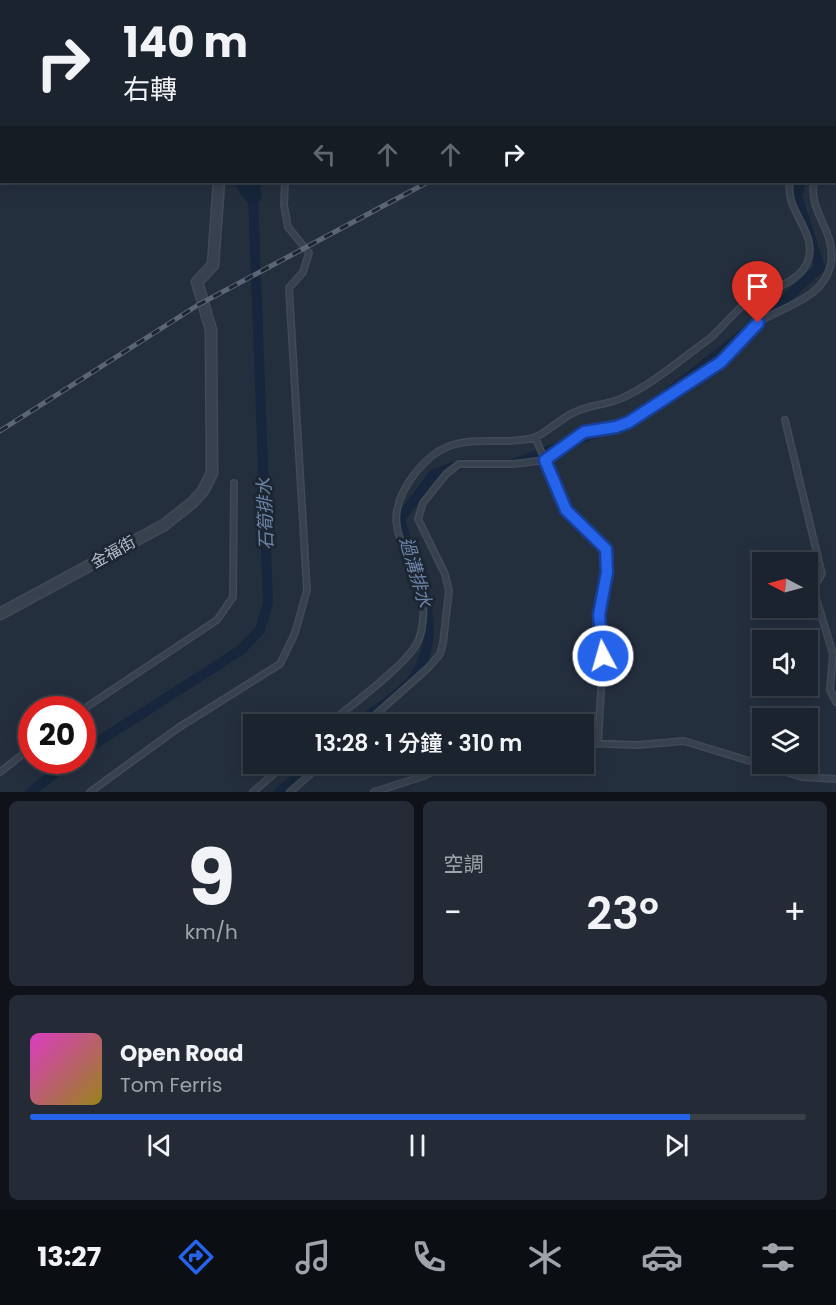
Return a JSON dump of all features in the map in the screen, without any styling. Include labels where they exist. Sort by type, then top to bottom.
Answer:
[{"type":"street","name":"金福街","points":[[0,614],[164,525],[204,491],[212,473],[211,330],[197,282],[213,265],[219,183]]},
{"type":"lane","points":[[90,792],[178,728],[280,664],[295,633],[307,590],[289,288],[303,272],[309,253],[293,230],[288,227],[285,217],[285,183]]},
{"type":"lane","points":[[340,714],[416,646],[422,632],[425,598],[422,585],[404,547],[394,517],[404,489],[429,458],[456,442],[522,440],[535,437],[573,412],[604,405],[629,394],[708,340],[734,312],[748,301],[799,275],[808,262],[810,247],[807,236],[791,206],[790,183]]},
{"type":"lane","points":[[376,714],[428,668],[440,654],[449,591],[445,574],[418,519],[423,503],[446,474],[459,464],[514,464],[545,460],[584,432],[616,427],[629,422],[721,362],[758,323],[818,291],[828,273],[832,244],[826,223],[812,198],[814,183]]},
{"type":"lane","points":[[785,420],[822,574],[813,588],[833,654],[830,690],[836,702]]},
{"type":"lane","points":[[535,437],[566,510],[606,549],[607,572],[599,615],[603,656],[598,744]]},
{"type":"lane","points":[[96,701],[217,620],[233,597],[234,483]]},
{"type":"lane","points":[[594,744],[638,745],[684,741],[802,777],[836,779]]},
{"type":"lane","points":[[0,772],[18,758]]},
{"type":"lane","points":[[253,792],[274,774]]},
{"type":"lane","points":[[290,792],[311,774]]},
{"type":"lane","points":[[374,792],[428,774]]},
{"type":"waterway","points":[[244,183],[253,195]]},
{"type":"waterway","name":"石筍排水","points":[[96,743],[241,650],[260,630],[268,603],[253,195],[257,183]]},
{"type":"waterway","name":"過溝排水","points":[[765,318],[820,267],[797,196],[801,183]]},
{"type":"waterway","name":"過溝排水","points":[[644,412],[752,327]]},
{"type":"waterway","name":"過溝排水","points":[[516,463],[611,427]]},
{"type":"waterway","name":"過溝排水","points":[[371,714],[414,677],[424,658],[428,638],[425,598],[400,519],[434,474],[462,464]]},
{"type":"waterway","name":"石筍排水","points":[[31,792],[54,774]]},
{"type":"waterway","name":"過溝排水","points":[[279,792],[301,774]]},
{"type":"railway","points":[[0,431],[198,305],[426,183]]},
{"type":"route","points":[[603,656],[599,615],[607,572],[606,549],[566,510],[545,460],[584,432],[616,427],[629,422],[721,362],[758,323]]}]
